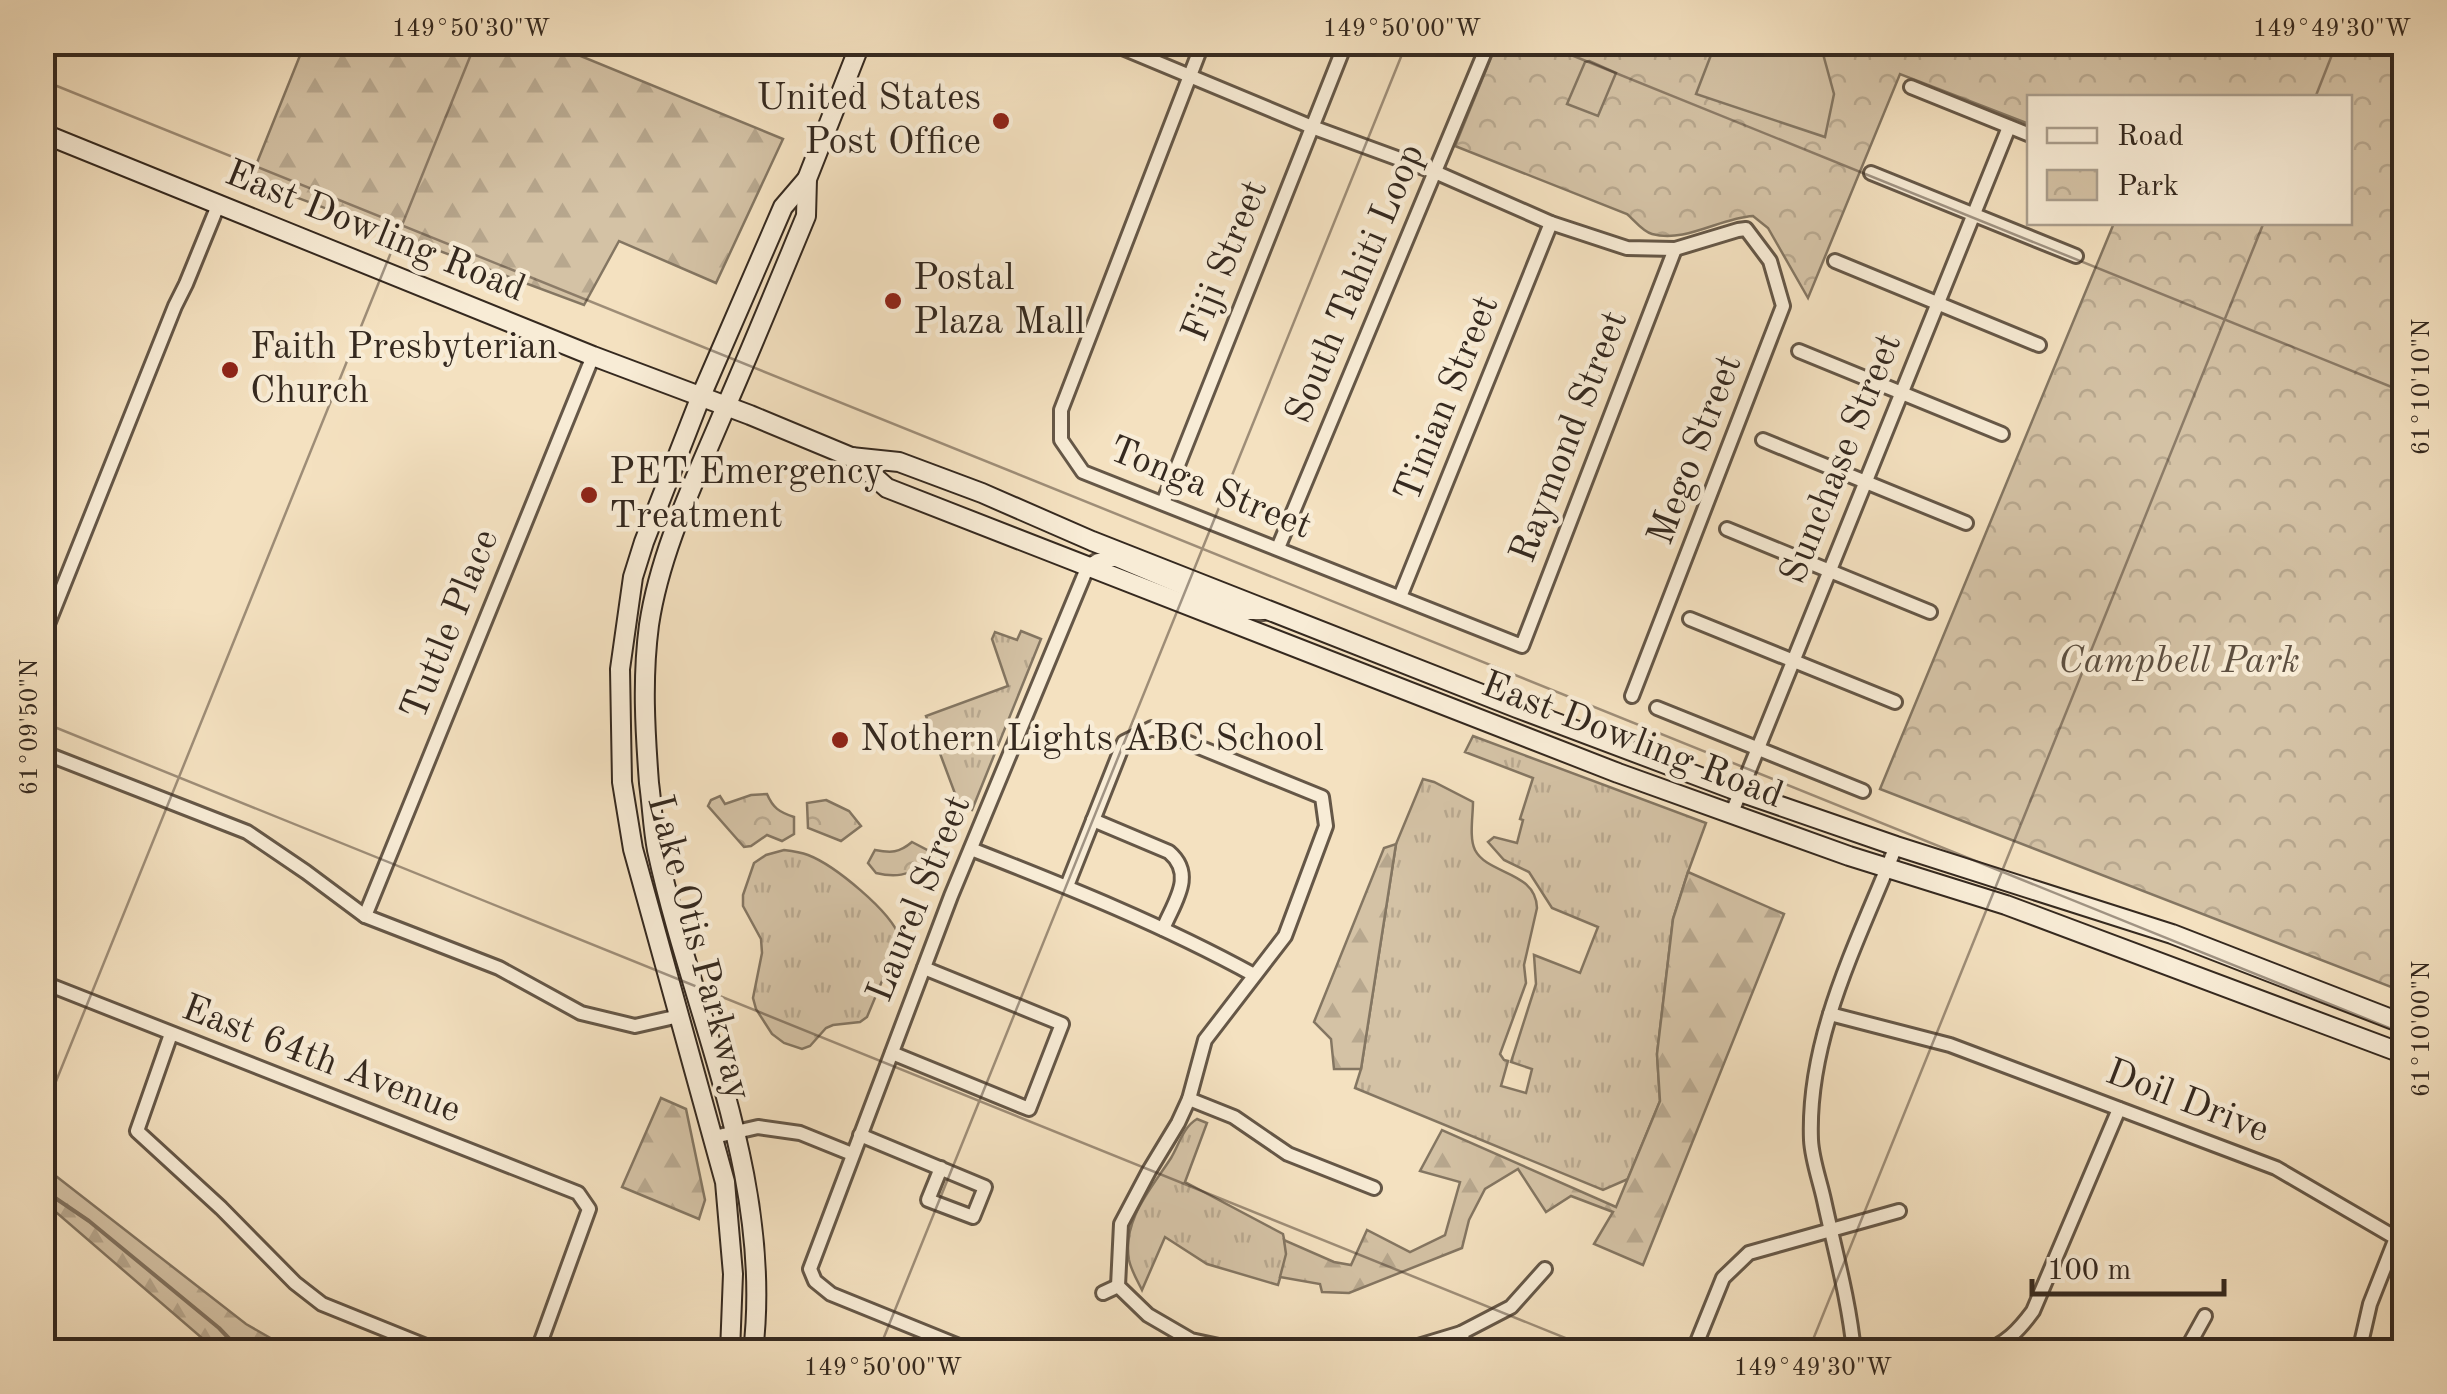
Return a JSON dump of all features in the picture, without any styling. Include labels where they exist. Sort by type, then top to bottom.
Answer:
[{"type":"main road","name":"Lake Otis Parkway","points":[[730,1352],[732,1255],[725,1182],[633,849],[622,782],[620,669],[632,577],[665,485],[783,207],[807,179],[861,42]]},
{"type":"main road","name":"East Dowling Road","points":[[42,133],[851,457],[899,462],[1517,708],[1740,792],[2172,934],[2404,1024]]},
{"type":"main road","name":"Lake Otis Parkway","points":[[753,1352],[756,1252],[748,1188],[737,1132],[656,846],[644,724],[650,623],[662,572],[683,510],[806,216],[807,179]]},
{"type":"main road","name":"East Dowling Road","points":[[851,457],[886,488],[1601,767],[1887,868],[2006,905],[2404,1054]]},
{"type":"main road","points":[[679,1016],[687,1018],[716,1062]]},
{"type":"street","points":[[1108,42],[1312,127],[1436,172],[1551,224],[1628,248],[1675,249]]},
{"type":"street","name":"Tonga Street","points":[[1203,42],[1061,410],[1061,440],[1083,472],[1522,646]]},
{"type":"street","name":"Fiji Street","points":[[1162,503],[1346,42]]},
{"type":"street","name":"South Tahiti Loop","points":[[1278,548],[1489,42]]},
{"type":"street","points":[[1912,88],[2027,134]]},
{"type":"street","name":"Sunchase Street","points":[[1732,814],[2008,127]]},
{"type":"street","points":[[1872,174],[2076,256]]},
{"type":"street","points":[[42,639],[219,203]]},
{"type":"street","name":"Tinian Street","points":[[1400,597],[1551,224]]},
{"type":"street","name":"Mego Street","points":[[1632,696],[1783,306],[1770,261],[1746,229],[1675,249]]},
{"type":"street","name":"Raymond Street","points":[[1522,646],[1675,249]]},
{"type":"street","points":[[1835,261],[2039,345]]},
{"type":"street","points":[[1799,351],[2002,434]]},
{"type":"street","name":"Tuttle Place","points":[[365,916],[593,356]]},
{"type":"street","points":[[1763,440],[1966,523]]},
{"type":"street","points":[[1727,529],[1930,612]]},
{"type":"street","points":[[1088,566],[1098,560],[1116,560],[1245,613],[1276,613]]},
{"type":"street","name":"Laurel Street","points":[[974,1352],[831,1294],[815,1281],[810,1268],[971,849],[1088,566]]},
{"type":"street","points":[[1690,619],[1895,702]]},
{"type":"street","points":[[1657,708],[1863,790]]},
{"type":"street","points":[[1067,886],[1124,742],[1152,728],[1322,797],[1326,826],[1285,936],[1205,1040],[1178,1124],[1148,1171],[1122,1224],[1118,1286],[1148,1315],[1191,1340],[1247,1352]]},
{"type":"street","points":[[42,752],[247,832],[365,916],[499,968],[581,1013],[635,1026],[679,1016]]},
{"type":"street","points":[[1093,820],[1169,852],[1179,860],[1184,877],[1163,929]]},
{"type":"street","points":[[1854,1352],[1850,1315],[1811,1142],[1818,1060],[1830,1014],[1896,846]]},
{"type":"street","points":[[971,849],[1192,941],[1254,975]]},
{"type":"street","points":[[892,1052],[1029,1109],[1062,1024],[924,968]]},
{"type":"street","name":"East 64th Avenue","points":[[42,982],[578,1193],[589,1208],[536,1352]]},
{"type":"street","name":"Doil Drive","points":[[1830,1014],[1950,1045],[2276,1168],[2396,1238],[2370,1304],[2360,1352]]},
{"type":"street","points":[[170,1034],[137,1131],[295,1283],[322,1304],[442,1352]]},
{"type":"street","points":[[1189,1099],[1234,1117],[1288,1154],[1374,1188]]},
{"type":"street","points":[[1982,1352],[2016,1334],[2032,1311],[2119,1109]]},
{"type":"street","points":[[714,1137],[758,1127],[800,1133],[852,1154]]},
{"type":"street","points":[[860,1135],[941,1168],[985,1187],[973,1217],[928,1200],[941,1168]]},
{"type":"street","points":[[1692,1352],[1723,1278],[1749,1253],[1899,1211]]},
{"type":"street","points":[[1398,1352],[1460,1333],[1512,1307],[1545,1269]]},
{"type":"street","points":[[1102,1293],[1118,1286]]},
{"type":"street","points":[[2185,1352],[2204,1316]]},
{"type":"street","points":[[1460,1333],[1468,1352]]},
{"type":"green space","points":[[1716,42],[1820,43],[1834,94],[1825,137],[1696,94]]},
{"type":"green space","points":[[305,43],[549,43],[783,139],[716,283],[619,241],[584,305],[250,180]]},
{"type":"green space","name":"Campbell Park","points":[[1497,43],[2404,43],[2404,992],[1880,789],[2113,225],[2352,225],[2352,95],[2027,95],[2027,123],[1900,74],[1808,298],[1768,228],[1753,216],[1690,233],[1652,234],[1627,214],[1455,146]]},
{"type":"green space","points":[[1585,62],[1616,73],[1598,116],[1567,104]]},
{"type":"green space","points":[[1021,631],[1041,639],[972,810],[960,807],[926,716],[1008,686],[992,639],[995,632],[1017,640]]},
{"type":"green space","points":[[1473,736],[1706,823],[1673,919],[1657,1054],[1660,1101],[1628,1179],[1603,1190],[1355,1088],[1396,844],[1423,779],[1473,802],[1475,850],[1490,864],[1520,880],[1535,896],[1537,908],[1524,965],[1526,983],[1500,1054],[1508,1061],[1501,1086],[1526,1093],[1532,1069],[1511,1062],[1536,984],[1534,955],[1580,973],[1598,927],[1552,908],[1529,872],[1504,860],[1488,842],[1494,837],[1517,843],[1533,778],[1465,752]]},
{"type":"green space","points":[[767,794],[777,809],[794,817],[794,834],[782,841],[767,835],[744,847],[708,806],[720,796],[725,804]]},
{"type":"green space","points":[[826,800],[849,811],[861,826],[841,841],[808,828],[807,803]]},
{"type":"green space","points":[[912,842],[929,851],[925,865],[919,868],[890,875],[876,873],[868,863],[875,850],[895,851]]},
{"type":"green space","points":[[1396,844],[1361,1069],[1334,1069],[1331,1039],[1314,1022],[1384,848]]},
{"type":"green space","points":[[784,850],[819,860],[846,879],[885,915],[900,938],[867,1017],[860,1022],[826,1028],[810,1046],[802,1049],[772,1034],[756,1009],[753,998],[761,939],[743,906],[754,863]]},
{"type":"green space","points":[[1688,872],[1784,914],[1643,1265],[1594,1244],[1613,1212],[1571,1196],[1546,1212],[1518,1169],[1485,1189],[1469,1220],[1462,1248],[1349,1293],[1322,1292],[1320,1284],[1280,1277],[1286,1254],[1284,1240],[1334,1262],[1351,1265],[1367,1230],[1410,1252],[1445,1235],[1460,1182],[1420,1171],[1442,1130],[1616,1207],[1660,1101],[1657,1054],[1673,919]]},
{"type":"green space","points":[[661,1098],[686,1109],[705,1200],[699,1219],[622,1187]]},
{"type":"green space","points":[[1197,1119],[1207,1123],[1185,1182],[1283,1234],[1287,1254],[1278,1285],[1207,1264],[1165,1237],[1142,1290],[1134,1275],[1128,1245],[1134,1218],[1185,1131]]},
{"type":"green space","points":[[43,1166],[246,1324],[293,1351],[217,1351],[43,1201]]},
{"type":"waterway","points":[[42,1189],[89,1221],[219,1328],[242,1352]]},
{"type":"place","name":"United States Post Office","points":[[1001,121]]},
{"type":"place","name":"Postal Plaza Mall","points":[[893,301]]},
{"type":"place","name":"Faith Presbyterian Church","points":[[230,370]]},
{"type":"place","name":"PET Emergency Treatment","points":[[589,495]]},
{"type":"place","name":"Nothern Lights ABC School","points":[[840,740]]}]
